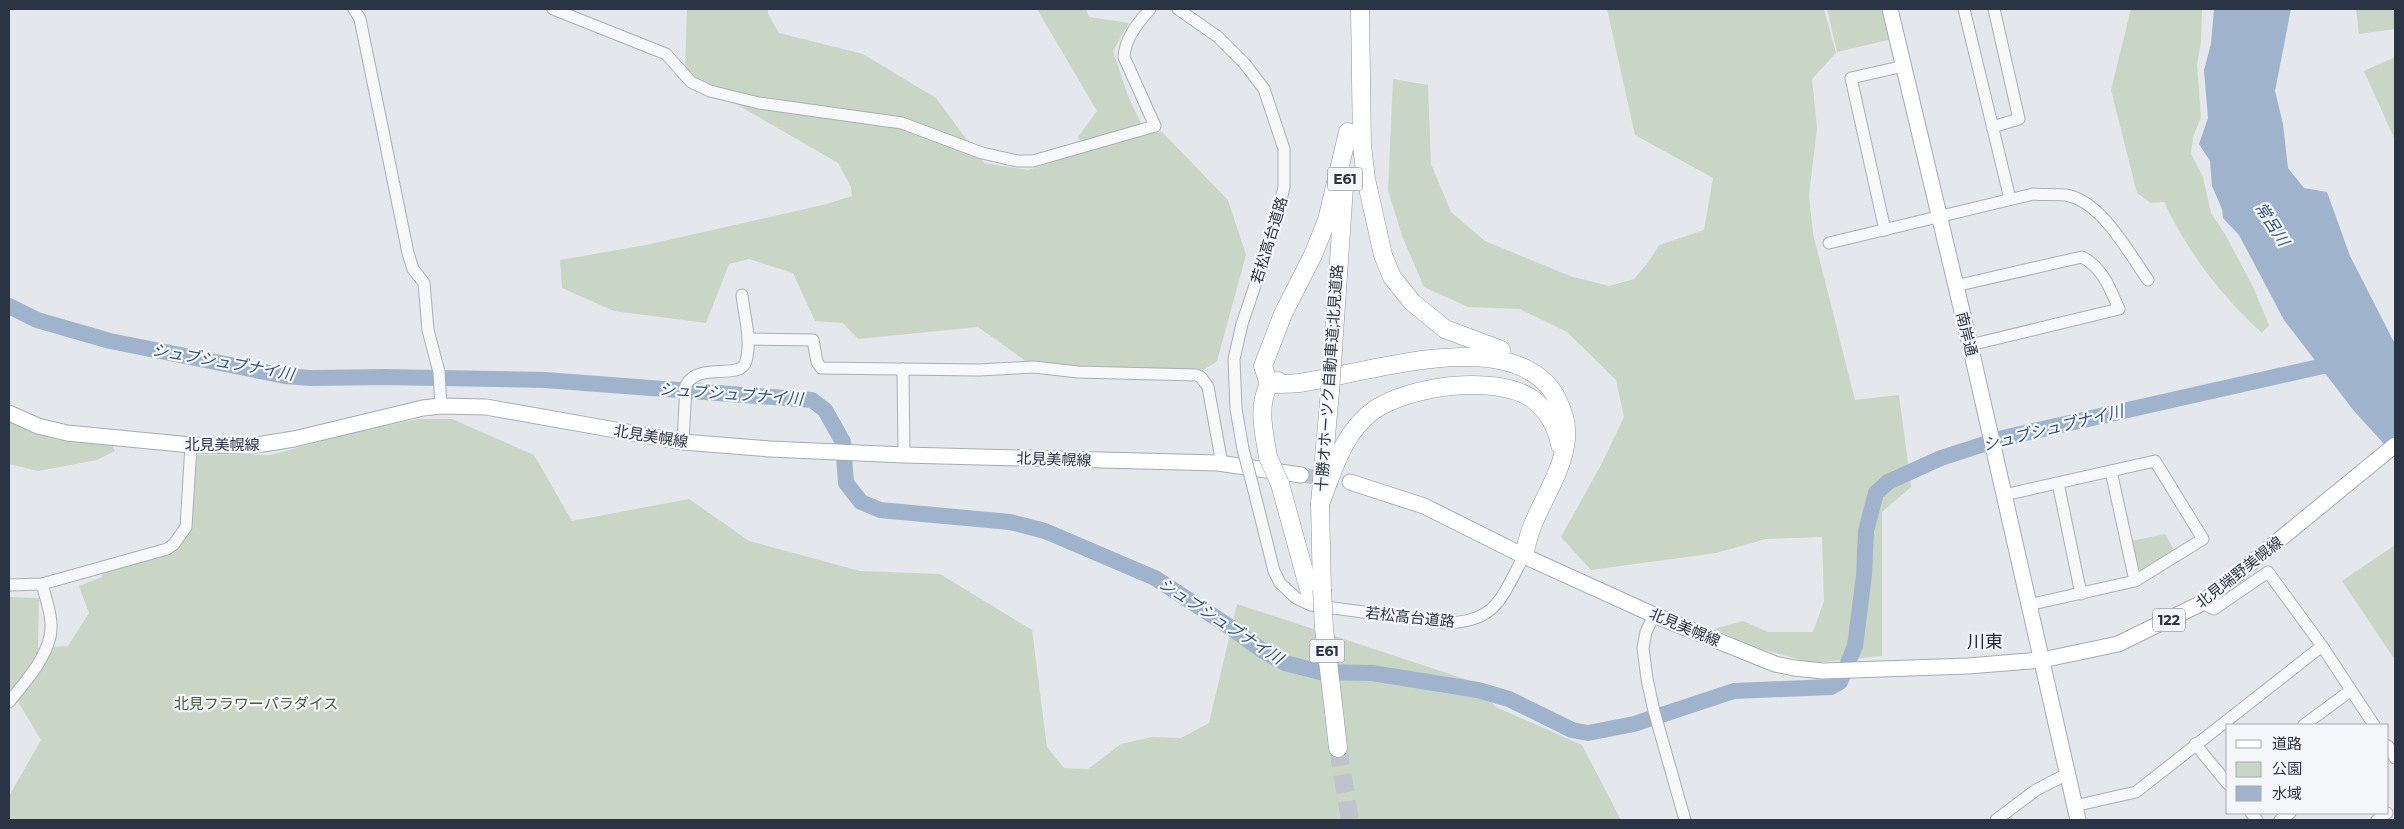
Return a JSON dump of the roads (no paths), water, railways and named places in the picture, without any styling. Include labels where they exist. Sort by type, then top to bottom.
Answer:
[{"type":"highway","name":"十勝オホーツク自動車道;北見道路","points":[[1338,742],[1324,628],[1316,592],[1320,504],[1358,9]]},
{"type":"highway","points":[[1358,9],[1362,146],[1366,179],[1383,255],[1392,276],[1412,302],[1445,329],[1531,361],[1547,372],[1566,394],[1576,420],[1577,440],[1574,455],[1541,530],[1524,556]]},
{"type":"highway","points":[[1316,592],[1280,484],[1268,457],[1262,419],[1262,398],[1269,384],[1263,366],[1283,314],[1313,255],[1327,220],[1348,132]]},
{"type":"highway","points":[[1269,384],[1357,361],[1423,351],[1501,350]]},
{"type":"highway","points":[[1269,384],[1300,382],[1419,359],[1495,360],[1520,367],[1536,376],[1550,388],[1558,402],[1565,422],[1566,439],[1552,484],[1532,527],[1524,556]]},
{"type":"highway","points":[[1320,504],[1342,449],[1355,428],[1374,410],[1422,391],[1485,385],[1515,390],[1532,399],[1550,417],[1558,433],[1562,456]]},
{"type":"main road","name":"南岸通","points":[[1890,9],[1970,345],[2042,660]]},
{"type":"main road","name":"北見美幌線","points":[[9,413],[38,426],[67,433],[191,445],[250,446],[294,439],[441,406],[486,407],[683,442],[855,454],[1222,464],[1302,475]]},
{"type":"main road","name":"北見端野美幌線","points":[[2042,660],[2118,644],[2202,603],[2395,445]]},
{"type":"main road","name":"北見美幌線","points":[[1350,482],[1424,506],[1524,556],[1654,614],[1775,664],[1823,671],[1968,666],[2042,660]]},
{"type":"main road","points":[[2042,660],[2076,813]]},
{"type":"street","points":[[354,9],[360,19],[408,254],[414,269],[424,283],[428,330],[438,372],[441,406]]},
{"type":"street","points":[[553,9],[666,54],[691,82],[710,91],[759,102],[902,123],[982,153],[1017,161],[1033,161],[1155,126],[1124,57],[1125,46],[1138,23],[1150,9]]},
{"type":"street","name":"若松高台道路","points":[[1178,9],[1218,37],[1246,64],[1264,89],[1284,149],[1284,187],[1275,226],[1242,324],[1234,359],[1236,409],[1243,449],[1274,571],[1288,592],[1311,605],[1445,623],[1464,623],[1482,617],[1498,602],[1524,556]]},
{"type":"street","points":[[1964,9],[2010,199]]},
{"type":"street","points":[[1992,127],[2019,119],[1994,9]]},
{"type":"street","points":[[1885,230],[1851,78],[1904,66]]},
{"type":"street","points":[[1829,243],[2033,194],[2066,195],[2086,203],[2102,216],[2148,280]]},
{"type":"street","points":[[1955,286],[2082,257],[2093,262],[2107,282],[2119,309],[1970,345]]},
{"type":"street","points":[[683,442],[686,385],[690,378],[696,374],[736,370],[743,367],[746,361],[748,339],[742,295]]},
{"type":"street","points":[[748,339],[813,340],[817,362],[822,368],[979,370],[1034,367],[1078,372],[1196,375],[1201,377],[1208,387],[1222,464]]},
{"type":"street","points":[[903,369],[904,455]]},
{"type":"street","points":[[9,585],[42,584],[167,549],[174,544],[186,527],[191,445]]},
{"type":"street","points":[[2004,495],[2155,462],[2203,539],[2135,581],[2028,605]]},
{"type":"street","points":[[2111,471],[2135,581]]},
{"type":"street","points":[[2058,483],[2081,594]]},
{"type":"street","points":[[2202,603],[2214,609],[2268,572],[2322,646],[2373,724]]},
{"type":"street","points":[[9,702],[35,669],[50,637],[50,611],[42,584]]},
{"type":"street","points":[[1654,614],[1646,632],[1643,648],[1654,711],[1685,820]]},
{"type":"street","points":[[2076,813],[2136,792],[2322,646]]},
{"type":"street","points":[[2305,724],[2350,690]]},
{"type":"street","points":[[2195,744],[2226,781]]},
{"type":"street","points":[[1996,820],[2036,790],[2067,774]]},
{"type":"water","name":"常呂川","points":[[2214,9],[2291,9],[2275,91],[2283,124],[2288,168],[2304,188],[2327,192],[2350,256],[2395,344],[2395,456],[2354,411],[2284,320],[2239,235],[2223,218],[2222,209],[2212,186],[2210,161],[2199,144],[2208,118],[2204,70],[2211,44]]},
{"type":"waterway","name":"シュブシュブナイ川","points":[[9,306],[37,320],[110,341],[285,376],[311,378],[384,377],[545,380],[812,400],[825,410],[843,442],[846,483],[861,502],[880,510],[1010,522],[1045,531],[1155,578],[1263,651],[1285,663],[1320,672],[1372,673],[1478,690],[1509,699],[1572,730],[1588,733],[1634,724],[1734,691],[1831,687],[1840,682],[1855,646],[1864,575],[1866,531],[1876,493],[1888,482],[1941,458],[2003,438],[2341,362]]},
{"type":"tunnel","points":[[1301,475],[1350,482]]},
{"type":"tunnel","points":[[1338,748],[1350,820]]},
{"type":"district","name":"川東","points":[[1985,642]]},
{"type":"park label","name":"北見フラワーパラダイス","points":[[256,703]]}]
